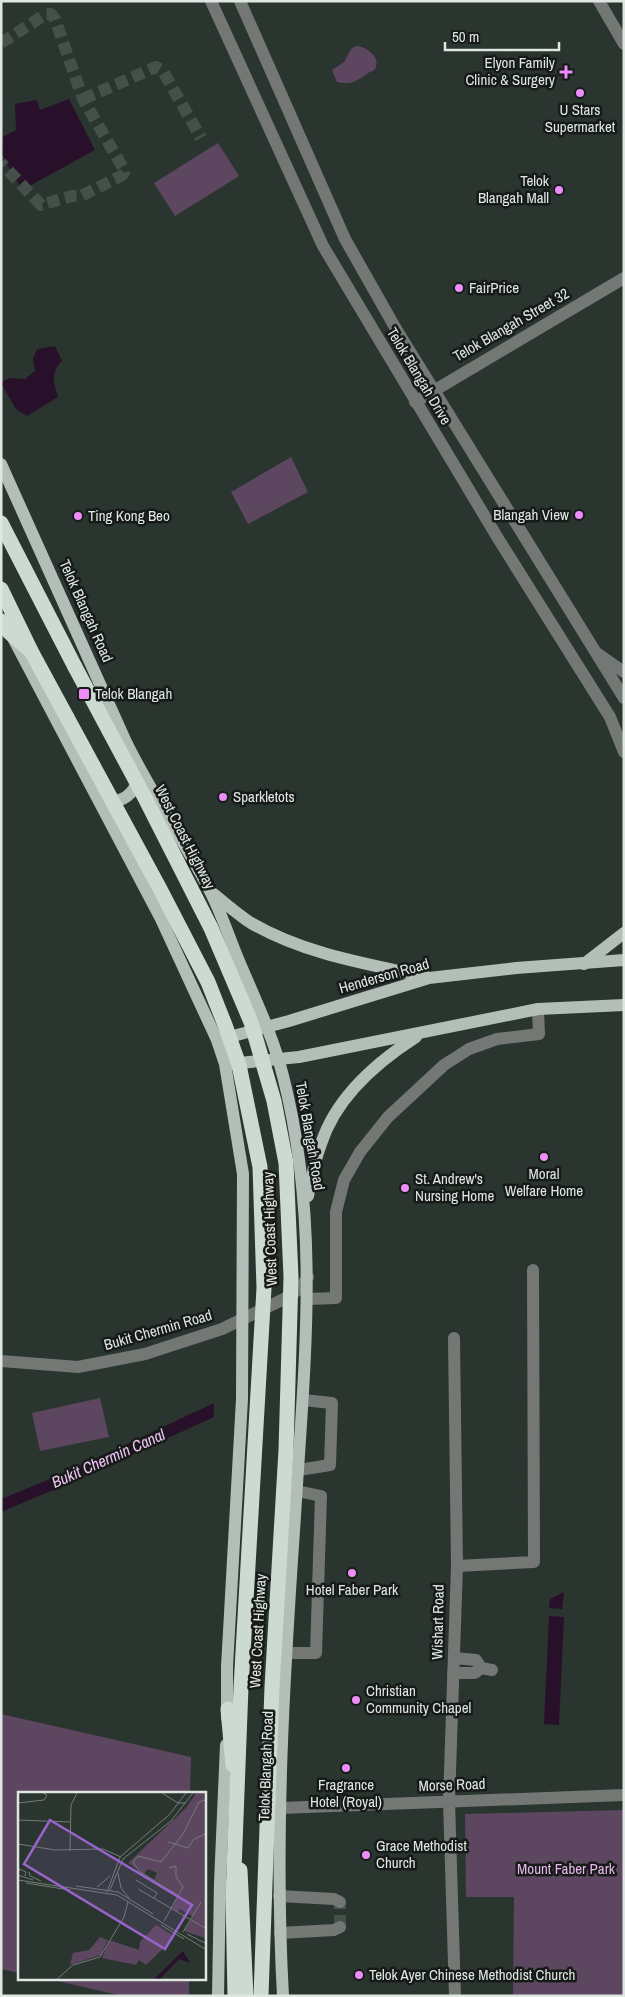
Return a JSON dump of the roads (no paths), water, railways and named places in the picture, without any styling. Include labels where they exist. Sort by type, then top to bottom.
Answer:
[{"type":"highway","name":"West Coast Highway","points":[[1,523],[211,928],[251,1022],[274,1101],[286,1163],[291,1277],[286,1450],[272,1687],[261,1996]]},
{"type":"highway","name":"West Coast Highway","points":[[1,589],[31,651],[160,889],[208,982],[239,1066],[260,1167],[264,1288],[241,1687],[233,1897],[235,1996]]},
{"type":"highway","points":[[1,621],[9,632],[31,651]]},
{"type":"highway","points":[[228,1708],[236,1788],[246,1996]]},
{"type":"main road","name":"Telok Blangah Road","points":[[1,464],[139,769],[210,891],[267,1027],[278,1060],[299,1150],[306,1208],[308,1299],[287,1653],[281,1808],[279,1896],[283,1996]]},
{"type":"main road","points":[[1,616],[161,919],[217,1040],[225,1064],[243,1174],[243,1319],[237,1500],[227,1667],[228,1708],[220,1883],[218,1996]]},
{"type":"main road","points":[[100,802],[116,803],[129,796],[137,784],[139,769]]},
{"type":"main road","points":[[210,891],[250,922],[298,945],[355,962],[429,978]]},
{"type":"main road","points":[[584,964],[624,933]]},
{"type":"main road","name":"Henderson Road","points":[[217,1040],[267,1027],[429,978],[516,968],[624,960]]},
{"type":"main road","points":[[225,1064],[299,1057],[538,1009],[624,1006]]},
{"type":"main road","points":[[306,1208],[321,1142],[342,1104],[360,1081],[383,1061],[421,1034]]},
{"type":"street","name":"Telok Blangah Drive","points":[[211,1],[323,246],[498,540],[610,717],[624,752]]},
{"type":"street","name":"Telok Blangah Drive","points":[[240,1],[344,239],[434,390],[624,698]]},
{"type":"street","points":[[599,1],[624,44]]},
{"type":"street","name":"Telok Blangah Street 32","points":[[415,402],[624,278]]},
{"type":"street","points":[[594,651],[624,672]]},
{"type":"street","points":[[308,1299],[336,1298],[336,1212],[344,1180],[360,1152],[388,1117],[444,1065],[469,1049],[497,1039],[539,1034],[538,1009]]},
{"type":"street","points":[[456,1566],[534,1562],[533,1270]]},
{"type":"street","name":"Bukit Chermin Road","points":[[1,1361],[78,1368],[144,1354],[222,1329],[286,1298],[299,1289],[308,1277]]},
{"type":"street","name":"Wishart Road","points":[[454,1338],[456,1566],[449,1802],[455,1996]]},
{"type":"street","points":[[298,1470],[330,1466],[332,1403],[303,1400]]},
{"type":"street","points":[[287,1653],[316,1653],[322,1496],[296,1491]]},
{"type":"street","points":[[454,1658],[476,1660],[486,1669],[475,1672],[454,1673]]},
{"type":"street","name":"Morse Road","points":[[281,1808],[624,1795]]},
{"type":"street","points":[[279,1896],[334,1899],[340,1902]]},
{"type":"street","points":[[280,1933],[334,1930],[340,1927]]},
{"type":"water","points":[[69,99],[95,150],[22,190],[1,153],[1,138],[16,130],[15,104],[37,100],[40,110]]},
{"type":"water","points":[[55,346],[62,361],[54,374],[58,397],[27,416],[16,409],[1,383],[9,378],[25,379],[35,371],[33,359],[37,349]]},
{"type":"water","name":"Bukit Chermin Canal","points":[[214,1403],[214,1417],[72,1482],[1,1512],[1,1499],[65,1473]]},
{"type":"water","points":[[564,1592],[562,1609],[549,1608],[550,1599]]},
{"type":"water","points":[[549,1616],[564,1617],[559,1725],[544,1724]]},
{"type":"tunnel","points":[[1,43],[46,14],[51,14],[55,19],[83,99],[123,168],[124,173],[81,196],[72,196],[41,205],[1,163]]},
{"type":"tunnel","points":[[83,99],[156,67],[163,71],[201,138]]},
{"type":"tunnel","points":[[340,1902],[340,1927]]},
{"type":"place","name":"Elyon Family Clinic & Surgery","points":[[566,72]]},
{"type":"place","name":"U Stars Supermarket","points":[[580,93]]},
{"type":"place","name":"Telok Blangah Mall","points":[[559,190]]},
{"type":"place","name":"FairPrice","points":[[459,288]]},
{"type":"place","name":"Blangah View","points":[[579,515]]},
{"type":"place","name":"Ting Kong Beo","points":[[78,516]]},
{"type":"place","name":"Telok Blangah","points":[[84,694]]},
{"type":"place","name":"Sparkletots","points":[[223,797]]},
{"type":"place","name":"Moral Welfare Home","points":[[544,1157]]},
{"type":"place","name":"St. Andrew's Nursing Home","points":[[405,1188]]},
{"type":"place","name":"Hotel Faber Park","points":[[352,1573]]},
{"type":"place","name":"Christian Community Chapel","points":[[356,1700]]},
{"type":"place","name":"Fragrance Hotel (Royal)","points":[[346,1768]]},
{"type":"place","name":"Grace Methodist Church","points":[[366,1855]]},
{"type":"place","name":"Telok Ayer Chinese Methodist Church","points":[[359,1975]]},
{"type":"park label","name":"Mount Faber Park","points":[[566,1869]]}]
